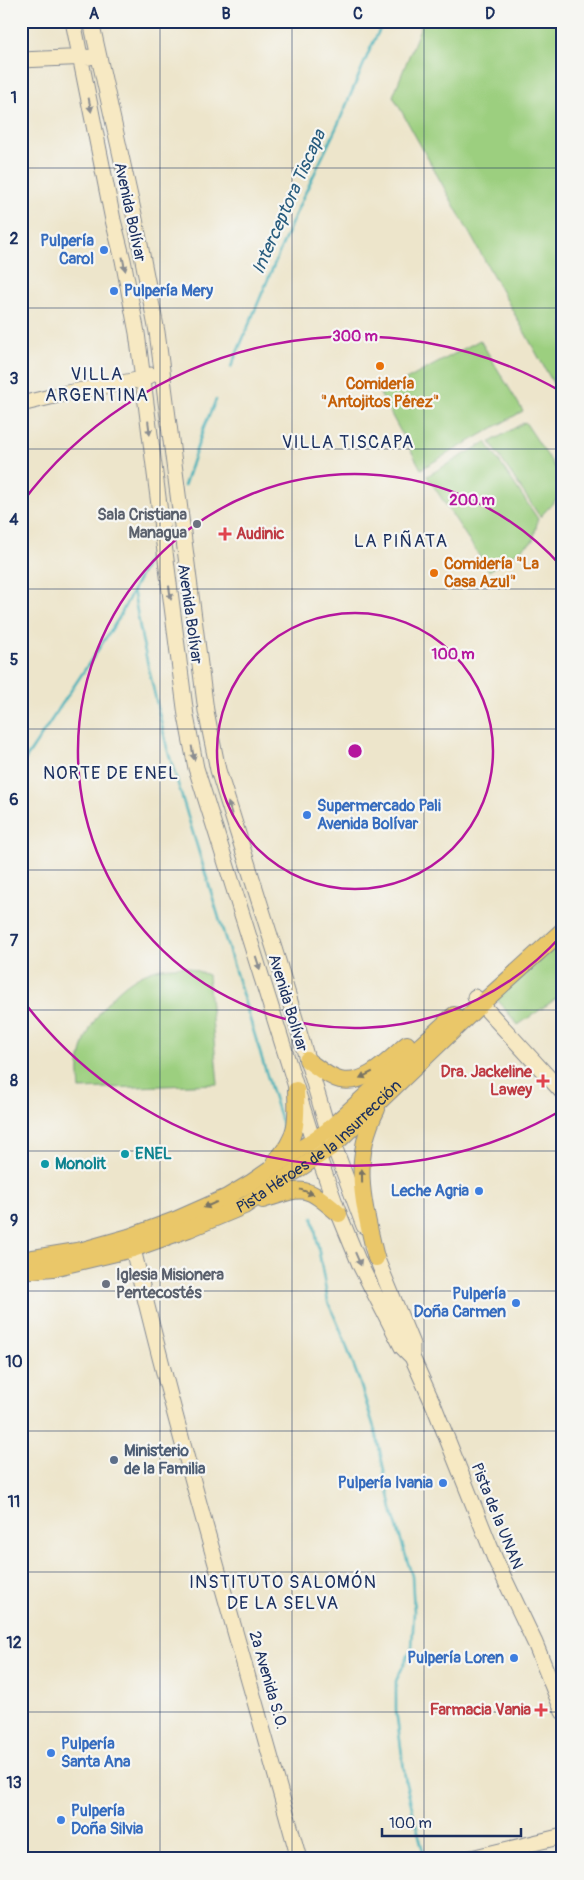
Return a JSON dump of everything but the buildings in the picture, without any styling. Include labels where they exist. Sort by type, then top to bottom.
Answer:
[{"type":"main road","name":"Avenida Bolívar","points":[[73,21],[75,58],[123,260],[137,333],[186,716],[196,768],[316,1149]]},
{"type":"main road","name":"Avenida Bolívar","points":[[91,21],[135,219],[160,348],[206,711],[218,770],[328,1130]]},
{"type":"main road","points":[[21,60],[99,57]]},
{"type":"main road","points":[[21,404],[66,393],[143,379],[152,375],[160,348]]},
{"type":"main road","points":[[143,379],[152,383],[168,411]]},
{"type":"main road","points":[[243,917],[249,913],[253,902],[244,873],[244,855]]},
{"type":"main road","points":[[243,917],[251,918],[258,923],[267,946],[277,958]]},
{"type":"main road","name":"Pista Héroes de la Insurrección","points":[[21,1260],[83,1250],[176,1220],[227,1197],[316,1149],[333,1146],[563,918]]},
{"type":"main road","name":"Pista Héroes de la Insurrección","points":[[21,1271],[62,1266],[133,1249],[189,1229],[244,1206],[316,1149],[328,1130],[449,1019],[478,1001],[563,930]]},
{"type":"main road","points":[[478,1001],[563,1093]]},
{"type":"main road","points":[[307,1060],[326,1074],[340,1080],[354,1081],[370,1074],[417,1036],[449,1019]]},
{"type":"main road","points":[[252,1182],[281,1155],[295,1132],[297,1118],[296,1090]]},
{"type":"main road","points":[[376,1258],[363,1202],[362,1166],[366,1133],[383,1098]]},
{"type":"main road","name":"Pista de la UNAN","points":[[328,1130],[376,1258],[412,1344],[412,1357]]},
{"type":"main road","name":"Pista de la UNAN","points":[[316,1149],[339,1214],[360,1265],[402,1347],[412,1357],[434,1406],[495,1558],[535,1643],[563,1712]]},
{"type":"main road","points":[[244,1206],[299,1189],[320,1198],[339,1214]]},
{"type":"main road","name":"2a Avenida S.O.","points":[[133,1249],[207,1534],[241,1647],[300,1859]]},
{"type":"main road","name":"Pista de la UNAN","points":[[553,1687],[563,1700]]},
{"type":"main road","points":[[467,1859],[563,1836]]},
{"type":"green space","points":[[423,21],[563,21],[563,401],[393,96]]},
{"type":"green space","points":[[480,340],[523,411],[421,469],[380,394]]},
{"type":"green space","points":[[525,422],[563,479],[563,492],[540,517],[490,442]]},
{"type":"green space","points":[[486,442],[538,519],[533,541],[489,571],[427,476]]},
{"type":"green space","points":[[563,941],[563,994],[518,1025],[495,997]]},
{"type":"green space","points":[[184,966],[208,975],[218,1084],[80,1089],[79,1066],[84,1044],[98,1015],[108,1002],[132,980],[146,973],[161,968]]},
{"type":"waterway","name":"Interceptora Tiscapa","points":[[231,367],[298,208],[384,21]]},
{"type":"waterway","name":"Interceptora Tiscapa","points":[[184,486],[204,427],[216,400]]},
{"type":"waterway","points":[[21,766],[119,618],[156,544]]},
{"type":"waterway","points":[[133,589],[142,639],[167,748],[285,1134]]},
{"type":"waterway","points":[[313,1218],[328,1302],[359,1380],[377,1437],[393,1514],[412,1576],[414,1612],[412,1647],[396,1681],[396,1711],[406,1784],[425,1859]]},
{"type":"place","name":"Pulpería Carol","points":[[104,250]]},
{"type":"place","name":"Pulpería Mery","points":[[114,291]]},
{"type":"place","name":"Comidería \"Antojitos Pérez\"","points":[[380,366]]},
{"type":"place","name":"Sala Cristiana Managua","points":[[197,524]]},
{"type":"place","name":"Audinic","points":[[225,534]]},
{"type":"place","name":"Comidería \"La Casa Azul\"","points":[[434,573]]},
{"type":"place","name":"Supermercado Pali Avenida Bolívar","points":[[307,815]]},
{"type":"place","name":"Dra. Jackeline Lawey","points":[[543,1081]]},
{"type":"place","name":"ENEL","points":[[125,1154]]},
{"type":"place","name":"Monolit","points":[[45,1164]]},
{"type":"place","name":"Leche Agria","points":[[479,1191]]},
{"type":"place","name":"Iglesia Misionera Pentecostés","points":[[106,1284]]},
{"type":"place","name":"Pulpería Doña Carmen","points":[[516,1303]]},
{"type":"place","name":"Ministerio de la Familia","points":[[114,1460]]},
{"type":"place","name":"Pulpería Ivania","points":[[443,1483]]},
{"type":"place","name":"Pulpería Loren","points":[[514,1658]]},
{"type":"place","name":"Farmacia Vania","points":[[541,1710]]},
{"type":"place","name":"Pulpería Santa Ana","points":[[51,1753]]},
{"type":"place","name":"Pulpería Doña Silvia","points":[[61,1820]]},
{"type":"district","name":"VILLA ARGENTINA","points":[[97,384]]},
{"type":"district","name":"VILLA TISCAPA","points":[[348,442]]},
{"type":"district","name":"LA PIÑATA","points":[[401,541]]},
{"type":"district","name":"NORTE DE ENEL","points":[[111,773]]},
{"type":"district","name":"INSTITUTO SALOMÓN DE LA SELVA","points":[[283,1592]]}]
